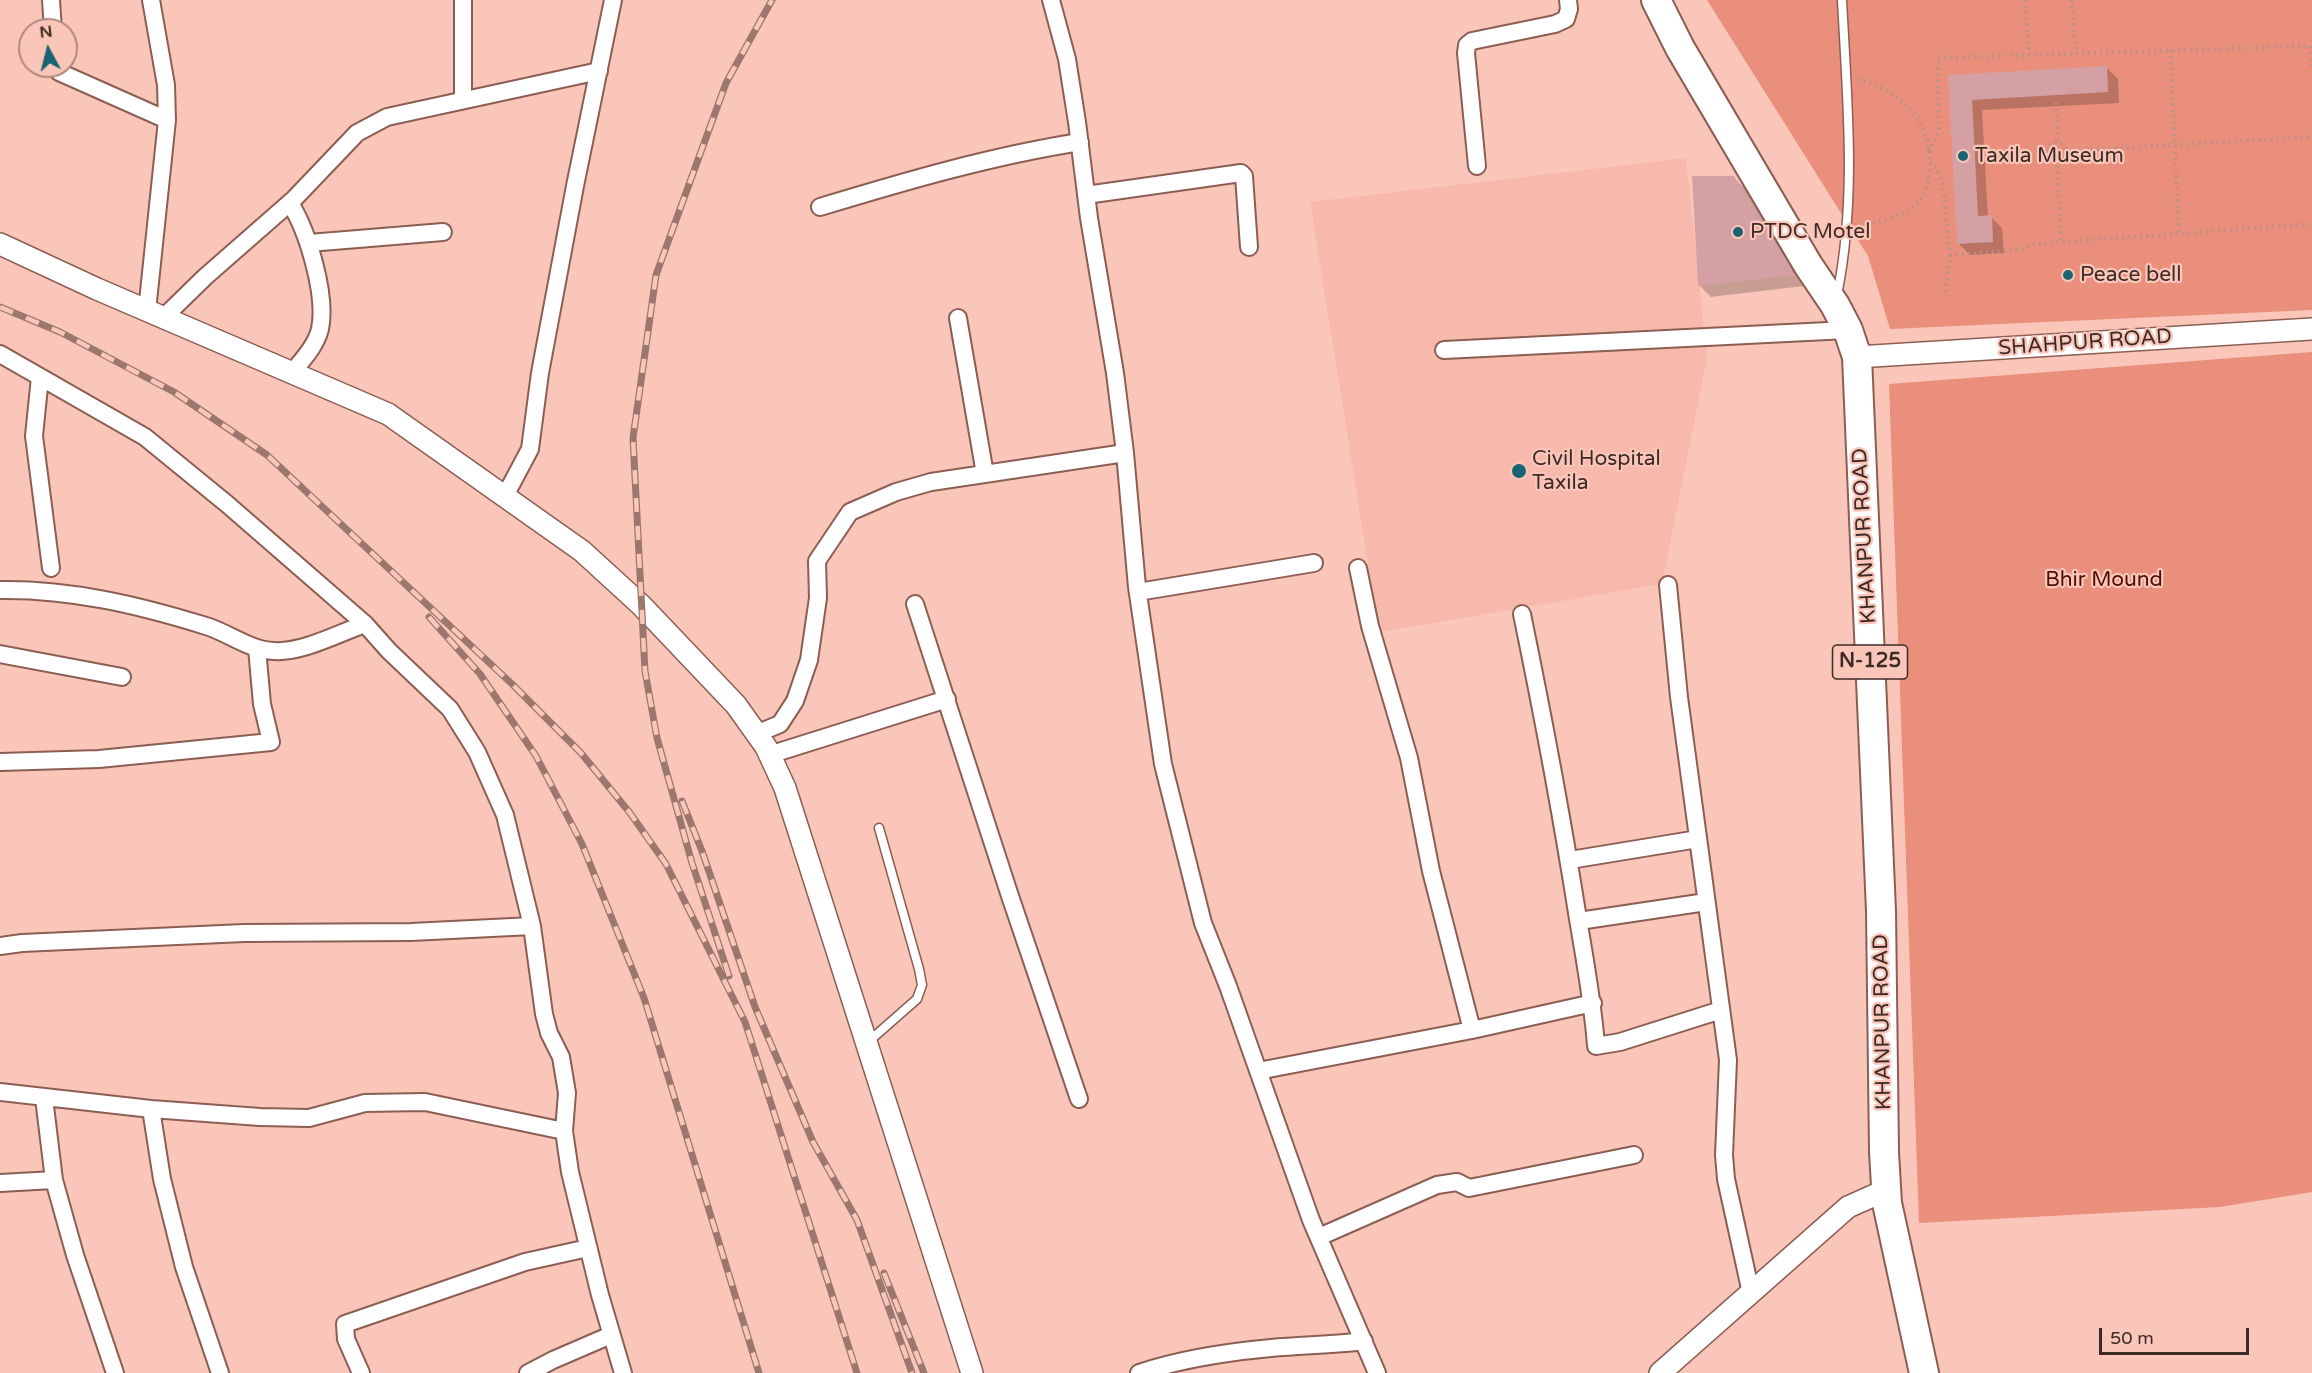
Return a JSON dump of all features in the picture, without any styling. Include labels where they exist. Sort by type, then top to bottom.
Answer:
[{"type":"highway","name":"KHANPUR ROAD","points":[[1656,0],[1680,48],[1808,265],[1835,305],[1848,330],[1857,357],[1881,912],[1886,1190],[1924,1373]]},
{"type":"street","points":[[51,0],[52,18]]},
{"type":"street","points":[[151,0],[166,85],[167,120],[155,314]]},
{"type":"street","points":[[463,0],[463,100]]},
{"type":"street","points":[[505,496],[530,449],[540,373],[613,0]]},
{"type":"street","points":[[1051,0],[1066,59],[1116,373],[1138,592],[1164,764],[1203,923],[1228,986],[1311,1220],[1377,1373]]},
{"type":"street","points":[[1477,166],[1467,45],[1472,41],[1555,24],[1566,19],[1569,9],[1568,0]]},
{"type":"street","points":[[155,314],[205,277],[290,203],[357,133],[387,117],[599,71]]},
{"type":"street","points":[[72,78],[167,120]]},
{"type":"street","points":[[820,207],[941,171],[1033,149],[1080,142]]},
{"type":"street","points":[[1086,195],[1241,173],[1244,176],[1249,247]]},
{"type":"street","points":[[290,203],[309,243],[320,299],[320,331],[312,347],[292,373]]},
{"type":"street","points":[[309,243],[443,232]]},
{"type":"street","points":[[0,244],[155,314],[388,414],[582,551],[641,605],[736,705],[769,755],[785,788],[972,1373]]},
{"type":"street","points":[[958,318],[985,474]]},
{"type":"street","name":"SHAHPUR ROAD","points":[[1857,357],[2312,329]]},
{"type":"street","points":[[1444,350],[1848,330]]},
{"type":"street","points":[[0,354],[145,437],[365,624],[389,651],[450,709],[477,752],[505,815],[532,926],[544,1014],[549,1033],[561,1057],[567,1093],[564,1131],[570,1172],[588,1248],[623,1373]]},
{"type":"street","points":[[40,377],[34,436],[51,568]]},
{"type":"street","points":[[756,734],[780,724],[795,701],[809,660],[818,598],[817,561],[850,512],[896,492],[922,485],[1125,453]]},
{"type":"street","points":[[1138,592],[1314,563]]},
{"type":"street","points":[[1358,568],[1371,626],[1409,758],[1431,871],[1472,1030]]},
{"type":"street","points":[[1668,585],[1679,697],[1728,1060],[1724,1155],[1726,1179],[1751,1293]]},
{"type":"street","points":[[0,590],[71,593],[109,600],[209,626],[257,648],[273,651],[293,650],[365,624]]},
{"type":"street","points":[[915,604],[1079,1099]]},
{"type":"street","points":[[1522,614],[1549,741],[1570,860],[1593,1003],[1596,1046],[1620,1042],[1721,1011]]},
{"type":"street","points":[[0,762],[99,759],[271,742],[262,704],[257,648]]},
{"type":"street","points":[[0,654],[122,677]]},
{"type":"street","points":[[769,755],[947,699]]},
{"type":"street","points":[[1570,860],[1698,839]]},
{"type":"street","points":[[1579,921],[1706,902]]},
{"type":"street","points":[[0,946],[22,943],[244,933],[411,932],[532,926]]},
{"type":"street","points":[[1258,1071],[1472,1030],[1593,1003]]},
{"type":"street","points":[[0,1092],[151,1109],[309,1118],[365,1103],[425,1102],[564,1131]]},
{"type":"street","points":[[44,1098],[54,1180],[75,1255],[115,1373]]},
{"type":"street","points":[[151,1109],[162,1179],[184,1267],[220,1373]]},
{"type":"street","points":[[1319,1237],[1437,1185],[1457,1182],[1469,1188],[1634,1155]]},
{"type":"street","points":[[0,1183],[54,1180]]},
{"type":"street","points":[[1660,1373],[1848,1207],[1886,1190]]},
{"type":"street","points":[[361,1373],[346,1339],[345,1324],[525,1262],[588,1248]]},
{"type":"street","points":[[528,1373],[612,1335]]},
{"type":"street","points":[[1139,1373],[1169,1363],[1271,1348],[1334,1346],[1364,1341]]},
{"type":"lane","points":[[1835,305],[1843,266],[1850,161],[1842,0]]},
{"type":"lane","points":[[866,1044],[917,999],[922,986],[879,828]]},
{"type":"path","points":[[2025,0],[2029,54]]},
{"type":"path","points":[[2072,0],[2076,52]]},
{"type":"path","points":[[1929,151],[1939,132],[1938,58],[2310,46],[2312,67]]},
{"type":"path","points":[[2170,50],[2179,233]]},
{"type":"path","points":[[1845,231],[1893,217],[1915,206],[1927,190],[1930,163],[1922,126],[1904,103],[1872,83],[1846,77]]},
{"type":"path","points":[[2056,102],[2058,141]]},
{"type":"path","points":[[2067,151],[2312,136]]},
{"type":"path","points":[[2048,150],[2049,146],[2058,141],[2063,142],[2067,151]]},
{"type":"path","points":[[2048,150],[2052,159],[2057,160],[2062,159],[2067,151]]},
{"type":"path","points":[[2006,153],[2048,150]]},
{"type":"path","points":[[2057,160],[2061,243]]},
{"type":"path","points":[[1930,163],[1938,171],[1943,184],[1950,255],[1945,296]]},
{"type":"path","points":[[1950,255],[2018,250],[2036,244],[2312,224]]},
{"type":"shaded area","name":"Civil Hospital Taxila","points":[[1686,158],[1707,358],[1662,584],[1379,632],[1310,202]]},
{"type":"green space","points":[[1707,0],[2312,0],[2312,310],[1890,329],[1868,256]]},
{"type":"green space","name":"Bhir Mound","points":[[2312,352],[2312,1192],[2220,1207],[1919,1223],[1889,384]]},
{"type":"building","name":"Taxila Museum","points":[[2107,66],[2108,92],[1972,100],[1978,216],[1992,215],[1993,242],[1957,244],[1948,75]]},
{"type":"building","points":[[1692,176],[1734,176],[1795,275],[1698,286]]},
{"type":"railway","points":[[729,976],[692,863],[657,738],[645,671],[633,438],[656,275],[726,83],[772,0]]},
{"type":"railway","points":[[0,307],[60,332],[174,392],[267,455],[512,684],[581,753],[630,813],[666,864],[745,1022],[857,1373]]},
{"type":"railway","points":[[429,617],[480,674],[536,756],[582,844],[644,998],[759,1373]]},
{"type":"railway","points":[[682,801],[702,851],[755,1007],[813,1142],[857,1220],[912,1373]]},
{"type":"railway","points":[[884,1273],[924,1373]]},
{"type":"place","name":"Taxila Museum","points":[[1963,156]]},
{"type":"place","name":"PTDC Motel","points":[[1738,232]]},
{"type":"place","name":"Peace bell","points":[[2068,275]]},
{"type":"place","name":"Civil Hospital Taxila","points":[[1519,471]]}]
